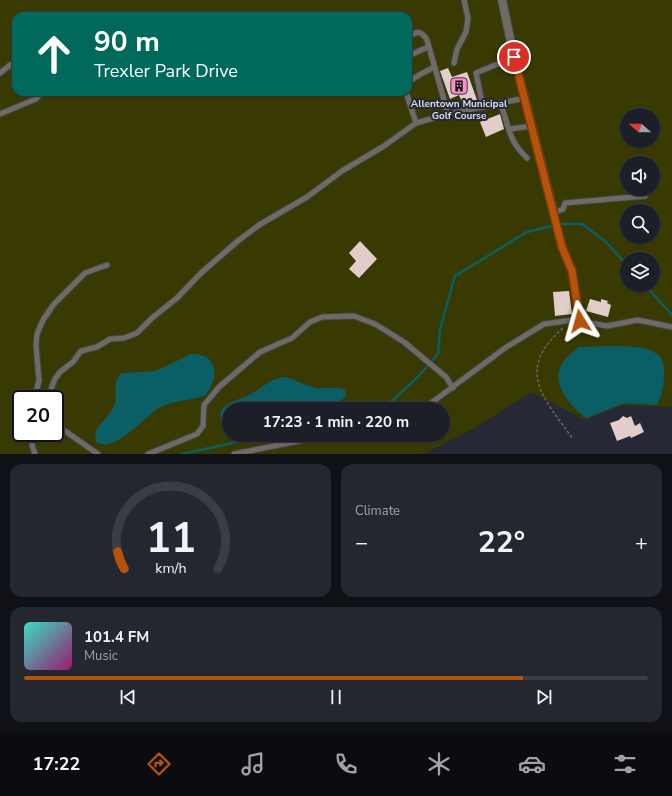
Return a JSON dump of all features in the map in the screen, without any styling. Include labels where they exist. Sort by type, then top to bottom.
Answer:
[{"type":"street","points":[[502,0],[514,57],[555,216]]},
{"type":"lane","points":[[454,63],[457,49],[466,32],[468,18],[464,0]]},
{"type":"lane","points":[[412,34],[416,32],[422,33],[427,40],[448,114]]},
{"type":"lane","points":[[412,54],[428,47]]},
{"type":"lane","points":[[483,107],[476,73],[514,57]]},
{"type":"lane","points":[[0,73],[10,65]]},
{"type":"lane","points":[[412,79],[434,67]]},
{"type":"lane","points":[[0,114],[36,99],[39,96]]},
{"type":"lane","points":[[407,96],[416,123]]},
{"type":"lane","points":[[51,390],[57,376],[81,352],[97,347],[110,339],[124,338],[137,333],[152,318],[177,298],[201,273],[239,240],[259,225],[307,197],[342,171],[384,146],[416,123],[448,114],[525,98]]},
{"type":"lane","points":[[500,103],[509,124],[509,136],[517,148],[527,158]]},
{"type":"lane","points":[[509,129],[532,126]]},
{"type":"lane","points":[[580,321],[572,271],[562,247],[555,216],[563,209],[565,203],[646,196]]},
{"type":"lane","points":[[37,390],[39,382],[36,345],[37,334],[43,320],[54,304],[85,273],[107,265]]},
{"type":"lane","points":[[148,454],[197,434],[203,426],[204,405],[214,392],[260,352],[292,338],[317,318],[340,315],[367,320],[404,342],[446,378],[453,388]]},
{"type":"lane","points":[[433,402],[506,348],[544,324],[562,320],[580,321],[607,326],[638,320],[672,327]]},
{"type":"lane","points":[[64,430],[98,454]]},
{"type":"lane","points":[[32,442],[35,454]]},
{"type":"lane","points":[[234,454],[294,442]]},
{"type":"path","points":[[573,439],[542,395],[536,376],[541,355],[550,340],[563,328],[580,321]]},
{"type":"shaded area","name":"Allentown Municipal Golf Course","points":[[0,0],[672,0],[672,407],[622,405],[586,420],[531,392],[471,430],[450,440],[450,402],[222,402],[222,442],[447,442],[423,454],[0,454]]},
{"type":"shaded area","points":[[622,346],[645,349],[654,352],[660,357],[664,371],[664,383],[657,405],[624,403],[587,418],[581,414],[573,407],[562,391],[558,377],[562,364],[579,347]]},
{"type":"shaded area","points":[[191,354],[200,355],[207,358],[212,363],[214,369],[213,383],[204,396],[175,402],[159,408],[129,433],[112,443],[104,444],[96,442],[95,432],[114,407],[116,399],[116,383],[122,373],[156,371]]},
{"type":"shaded area","points":[[283,377],[292,379],[317,388],[342,389],[345,390],[346,397],[337,402],[232,402],[251,394],[269,382]]},
{"type":"shaded area","points":[[222,410],[222,423],[220,416]]},
{"type":"building","name":"Allentown Municipal Golf Course","points":[[448,68],[452,77],[467,72],[477,100],[464,106],[459,95],[450,99],[440,71]]},
{"type":"building","points":[[500,114],[504,129],[486,137],[480,122]]},
{"type":"building","points":[[360,241],[377,259],[359,278],[349,269],[356,261],[349,253]]},
{"type":"building","points":[[569,291],[572,314],[555,316],[553,292]]},
{"type":"building","points":[[590,299],[601,302],[601,299],[608,301],[607,303],[611,305],[608,317],[586,311]]},
{"type":"building","points":[[623,416],[627,418],[631,416],[635,426],[640,423],[644,432],[631,438],[630,436],[617,441],[610,423],[619,420]]},
{"type":"waterway","points":[[391,402],[418,377],[438,354],[440,329],[455,276],[527,232],[561,224],[582,224],[606,242],[620,257]]},
{"type":"waterway","points":[[651,292],[672,315]]},
{"type":"waterway","points":[[182,454],[237,442]]},
{"type":"place","name":"Allentown Municipal Golf Course","points":[[459,86]]},
{"type":"route","points":[[514,57],[562,247],[572,271],[580,321]]}]
